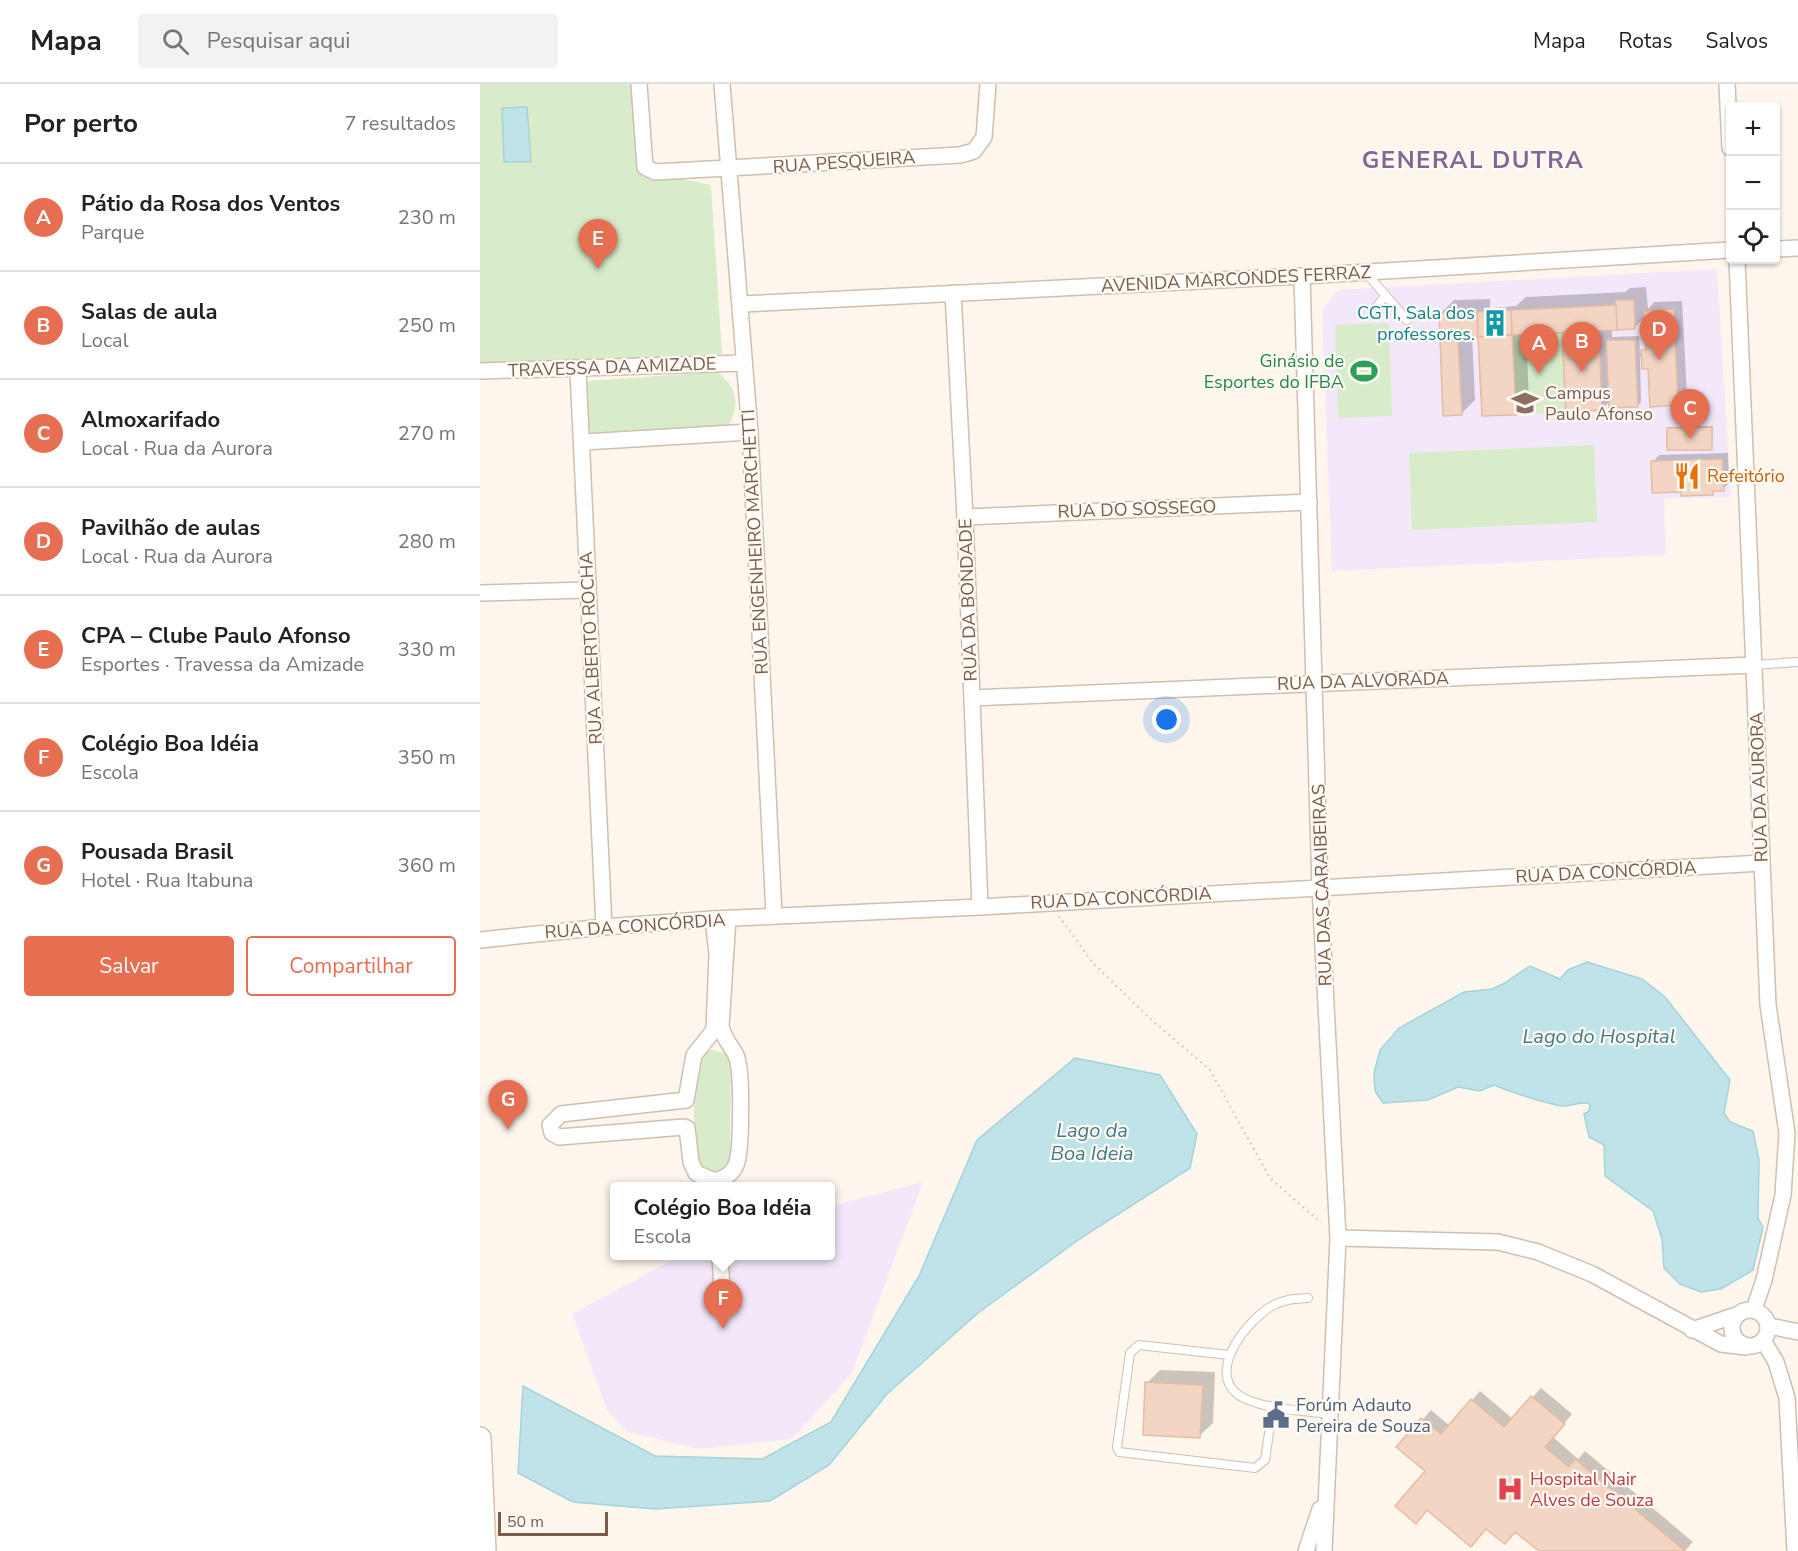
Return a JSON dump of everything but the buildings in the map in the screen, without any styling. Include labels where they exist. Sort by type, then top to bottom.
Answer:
[{"type":"street","name":"RUA PESQUEIRA","points":[[639,84],[645,167],[655,172],[960,154],[974,151],[984,137],[988,84]]},
{"type":"street","name":"RUA ENGENHEIRO MARCHETTI","points":[[722,84],[742,304],[774,915]]},
{"type":"street","points":[[1726,84],[1727,102]]},
{"type":"street","points":[[1780,249],[1798,248]]},
{"type":"street","name":"AVENIDA MARCONDES FERRAZ","points":[[742,304],[1302,276],[1726,250]]},
{"type":"street","name":"RUA DA AURORA","points":[[1737,264],[1768,1005],[1787,1132],[1784,1196],[1764,1280],[1754,1309]]},
{"type":"street","name":"RUA DAS CARAIBEIRAS","points":[[1302,276],[1320,887],[1338,1238],[1326,1492]]},
{"type":"street","name":"RUA DA BONDADE","points":[[953,293],[965,517],[980,907]]},
{"type":"street","name":"TRAVESSA DA AMIZADE","points":[[480,371],[579,370],[744,363]]},
{"type":"street","name":"RUA ALBERTO ROCHA","points":[[579,370],[584,442],[587,590],[604,927]]},
{"type":"street","points":[[584,442],[750,432]]},
{"type":"street","name":"RUA DO SOSSEGO","points":[[965,517],[1309,502]]},
{"type":"street","points":[[480,593],[587,590]]},
{"type":"street","name":"RUA DA ALVORADA","points":[[972,698],[1754,665]]},
{"type":"street","name":"RUA DA CONCÓRDIA","points":[[480,940],[604,927],[774,915],[980,907],[1762,863]]},
{"type":"street","points":[[712,1182],[696,1173],[691,1162],[687,1128],[559,1137],[552,1133],[550,1125],[561,1114],[686,1100],[694,1055],[714,1030],[720,919]]},
{"type":"street","points":[[718,1182],[729,1176],[736,1166],[739,1148],[740,1071],[737,1056],[724,1040],[721,1026],[720,919]]},
{"type":"street","points":[[1784,1105],[1798,1127]]},
{"type":"street","points":[[1784,1196],[1798,1189]]},
{"type":"street","points":[[1338,1238],[1498,1242],[1538,1252],[1592,1274],[1721,1344],[1746,1347],[1764,1342]]},
{"type":"street","points":[[720,1260],[722,1289]]},
{"type":"street","points":[[1692,1330],[1754,1309],[1765,1315],[1770,1326],[1764,1342]]},
{"type":"street","points":[[1736,1315],[1731,1327],[1732,1334],[1740,1344],[1746,1347]]},
{"type":"street","points":[[1770,1326],[1798,1332]]},
{"type":"street","points":[[1764,1342],[1776,1362],[1787,1398],[1795,1551]]},
{"type":"street","points":[[480,1438],[485,1551]]},
{"type":"street","points":[[1306,1551],[1326,1492]]},
{"type":"street","points":[[1324,1551],[1326,1492]]},
{"type":"lane","points":[[1365,272],[1407,320]]},
{"type":"lane","points":[[1374,310],[1385,296]]},
{"type":"lane","points":[[1754,665],[1798,662]]},
{"type":"lane","points":[[1308,1298],[1287,1299],[1270,1306],[1250,1323],[1229,1355],[1228,1368],[1234,1391],[1247,1400],[1330,1414]]},
{"type":"lane","points":[[1229,1355],[1139,1345],[1133,1348],[1117,1447],[1119,1452],[1255,1468],[1265,1460],[1273,1406]]},
{"type":"path","points":[[1049,902],[1092,962],[1146,1015],[1210,1070],[1270,1178],[1338,1238]]},
{"type":"shaded area","name":"Campus Paulo Afonso","points":[[1717,269],[1731,497],[1664,499],[1666,555],[1332,571],[1322,310],[1338,290]]},
{"type":"shaded area","points":[[923,1182],[852,1373],[792,1439],[697,1449],[626,1431],[607,1410],[572,1314],[673,1260],[835,1260],[835,1205]]},
{"type":"green space","points":[[480,84],[631,84],[638,170],[711,185],[722,354],[480,365]]},
{"type":"green space","name":"Ginásio de Esportes do IFBA","points":[[1389,323],[1392,416],[1338,418],[1335,325]]},
{"type":"green space","points":[[1562,333],[1566,412],[1516,415],[1512,335]]},
{"type":"green space","points":[[717,372],[729,384],[735,397],[734,411],[728,427],[596,436],[589,430],[584,395],[588,381]]},
{"type":"green space","points":[[1594,445],[1597,522],[1412,530],[1409,453]]},
{"type":"green space","points":[[712,1050],[724,1053],[731,1061],[730,1161],[716,1173],[706,1170],[694,1156],[694,1061]]},
{"type":"water","points":[[527,107],[531,162],[504,162],[502,108]]},
{"type":"water","name":"Lago do Hospital","points":[[1587,962],[1642,979],[1665,997],[1730,1080],[1724,1113],[1730,1122],[1753,1131],[1759,1160],[1758,1218],[1763,1227],[1753,1270],[1721,1289],[1701,1292],[1680,1284],[1664,1268],[1662,1239],[1653,1211],[1605,1176],[1604,1145],[1589,1137],[1584,1114],[1589,1111],[1590,1104],[1555,1105],[1494,1085],[1480,1091],[1458,1087],[1428,1100],[1383,1103],[1375,1091],[1374,1073],[1380,1050],[1399,1028],[1464,992],[1492,989],[1530,966],[1560,979],[1568,970]]},
{"type":"water","name":"Lago da Boa Ideia","points":[[1075,1058],[1160,1075],[1197,1134],[1190,1168],[1081,1238],[978,1313],[887,1394],[829,1465],[770,1501],[655,1509],[573,1502],[518,1473],[523,1386],[655,1456],[762,1459],[831,1422],[919,1276],[977,1140]]},
{"type":"place","name":"CPA – Clube Paulo Afonso","points":[[598,269]]},
{"type":"place","name":"CGTI, Sala dos professores.","points":[[1495,323]]},
{"type":"place","name":"Pavilhão de aulas","points":[[1659,360]]},
{"type":"place","name":"Ginásio de Esportes do IFBA","points":[[1364,371]]},
{"type":"place","name":"Salas de aula","points":[[1582,372]]},
{"type":"place","name":"Pátio da Rosa dos Ventos","points":[[1539,374]]},
{"type":"place","name":"Campus Paulo Afonso","points":[[1525,403]]},
{"type":"place","name":"Almoxarifado","points":[[1690,439]]},
{"type":"place","name":"Refeitório","points":[[1687,476]]},
{"type":"place","name":"Pousada Brasil","points":[[508,1130]]},
{"type":"place","name":"Colégio Boa Idéia","points":[[723,1329]]},
{"type":"place","name":"Forúm Adauto Pereira de Souza","points":[[1276,1415]]},
{"type":"place","name":"Hospital Nair Alves de Souza","points":[[1510,1489]]},
{"type":"district","name":"GENERAL DUTRA","points":[[1473,160]]}]
